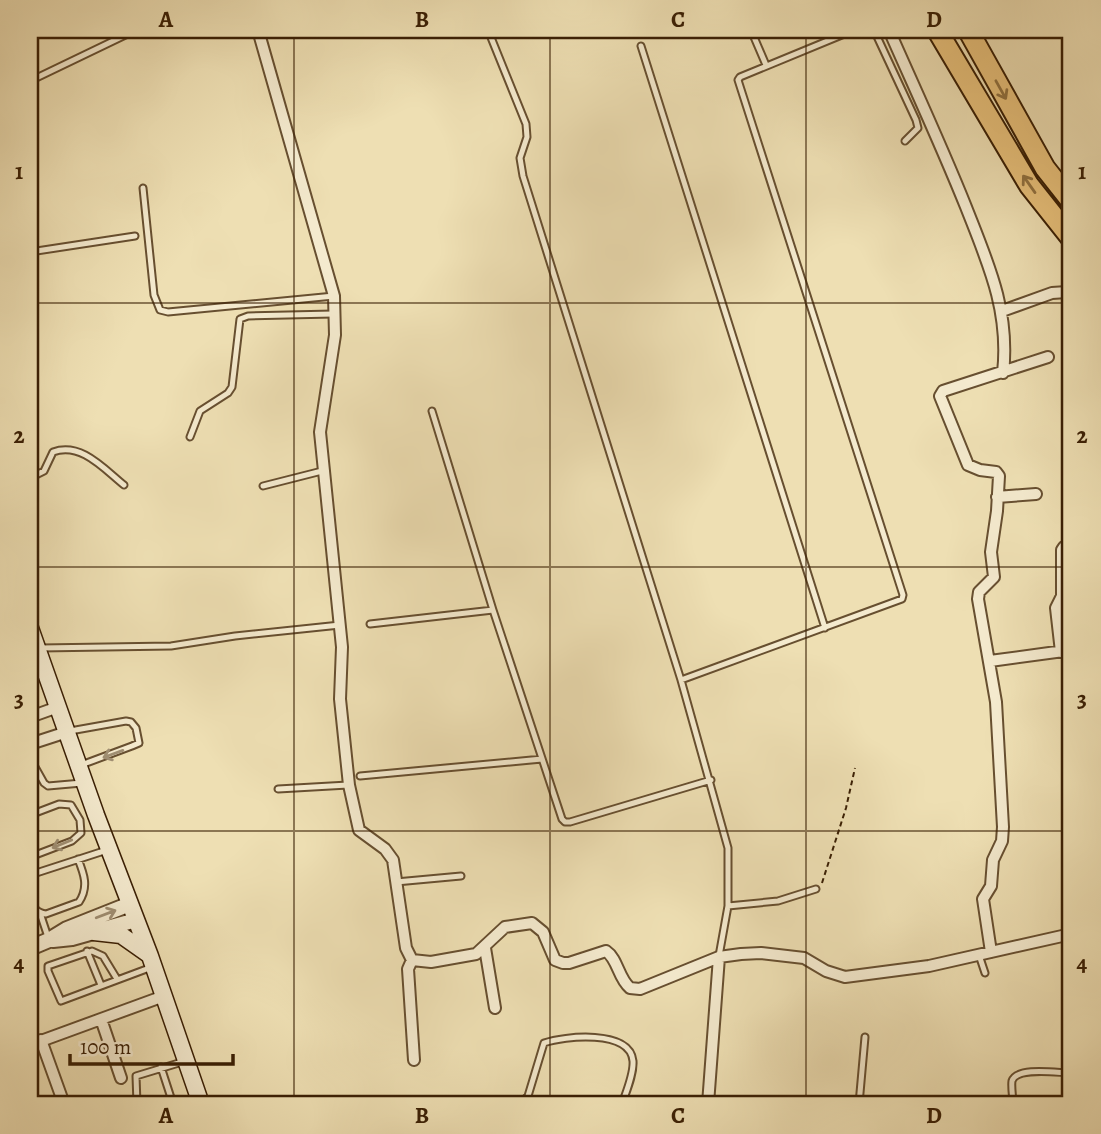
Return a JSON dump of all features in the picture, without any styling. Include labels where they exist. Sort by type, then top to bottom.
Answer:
[{"type":"highway","points":[[937,30],[1029,185],[1071,238]]},
{"type":"highway","points":[[968,30],[1045,168],[1071,201]]},
{"type":"main road","points":[[30,628],[96,815],[152,961],[201,1104]]},
{"type":"main road","points":[[94,932],[121,935],[152,961]]},
{"type":"street","points":[[258,30],[334,296],[335,335],[320,432],[340,625],[343,669],[340,699],[349,785],[359,830],[391,854],[406,948],[412,960]]},
{"type":"street","points":[[888,30],[948,162],[994,279],[1002,311],[1005,352],[1003,373]]},
{"type":"street","points":[[1002,311],[1052,293],[1067,292],[1071,296]]},
{"type":"street","points":[[991,952],[983,899],[991,886],[993,860],[1002,841],[1003,827],[996,702],[978,599],[979,592],[994,577],[991,552],[999,476],[996,472],[968,465],[940,396],[943,391],[1048,357]]},
{"type":"street","points":[[996,497],[1036,494]]},
{"type":"street","points":[[989,661],[1066,651],[1056,608],[1066,594],[1062,550],[1063,547],[1071,545]]},
{"type":"street","points":[[30,717],[58,707]]},
{"type":"street","points":[[30,744],[67,732]]},
{"type":"street","points":[[30,947],[130,904]]},
{"type":"street","points":[[49,940],[72,938],[136,920]]},
{"type":"street","points":[[412,960],[431,962],[476,954],[505,928],[513,924],[532,923],[543,932],[553,957],[559,962],[569,963],[603,951],[609,952],[622,982],[629,989],[640,989],[719,957],[761,953],[804,958],[825,971],[845,977],[929,966],[1071,934]]},
{"type":"street","points":[[485,948],[495,1008]]},
{"type":"street","points":[[708,1104],[719,957]]},
{"type":"street","points":[[412,960],[408,969],[414,1060]]},
{"type":"street","points":[[64,1104],[35,1043],[164,996]]},
{"type":"street","points":[[101,1019],[121,1078]]},
{"type":"lane","points":[[30,81],[136,30]]},
{"type":"lane","points":[[488,30],[526,124],[527,137],[520,158],[523,176],[681,680],[729,848],[729,906],[719,957]]},
{"type":"lane","points":[[751,30],[766,65]]},
{"type":"lane","points":[[681,680],[899,601],[903,595],[738,80],[766,65],[853,30]]},
{"type":"lane","points":[[874,30],[916,120],[918,128],[905,141]]},
{"type":"lane","points":[[642,46],[825,628]]},
{"type":"lane","points":[[142,188],[154,295],[160,310],[168,312],[334,296]]},
{"type":"lane","points":[[30,252],[135,236]]},
{"type":"lane","points":[[190,437],[200,411],[228,393],[232,387],[240,319],[248,316],[336,314]]},
{"type":"lane","points":[[432,411],[493,610],[565,822],[711,780]]},
{"type":"lane","points":[[30,475],[44,471],[53,452],[63,448],[81,451],[124,485]]},
{"type":"lane","points":[[263,486],[323,471]]},
{"type":"lane","points":[[370,624],[493,610]]},
{"type":"lane","points":[[37,648],[171,646],[340,625]]},
{"type":"lane","points":[[67,732],[126,720],[131,722],[139,737],[139,743],[79,766]]},
{"type":"lane","points":[[30,758],[48,786],[85,783]]},
{"type":"lane","points":[[360,776],[542,760]]},
{"type":"lane","points":[[278,789],[349,785]]},
{"type":"lane","points":[[30,815],[65,803],[71,805],[80,820],[81,833],[72,841],[30,857]]},
{"type":"lane","points":[[80,820],[96,815]]},
{"type":"lane","points":[[30,875],[109,850]]},
{"type":"lane","points":[[40,914],[79,902],[85,888],[85,878],[78,859]]},
{"type":"lane","points":[[396,882],[461,876]]},
{"type":"lane","points":[[729,906],[778,901],[816,888]]},
{"type":"lane","points":[[30,898],[35,910],[40,914],[49,940]]},
{"type":"lane","points":[[117,979],[103,956],[96,952],[87,951],[51,964],[48,969],[61,1001],[117,979],[152,961]]},
{"type":"lane","points":[[87,951],[100,985]]},
{"type":"lane","points":[[979,955],[985,973]]},
{"type":"lane","points":[[520,1104],[528,1096],[544,1043],[556,1038],[599,1037],[626,1046],[631,1053],[633,1062],[622,1104]]},
{"type":"lane","points":[[859,1104],[865,1037]]},
{"type":"lane","points":[[137,1104],[136,1076],[186,1061]]},
{"type":"lane","points":[[161,1067],[173,1104]]},
{"type":"lane","points":[[1013,1104],[1012,1081],[1018,1074],[1071,1073]]},
{"type":"path","points":[[816,888],[824,881],[855,768]]}]
